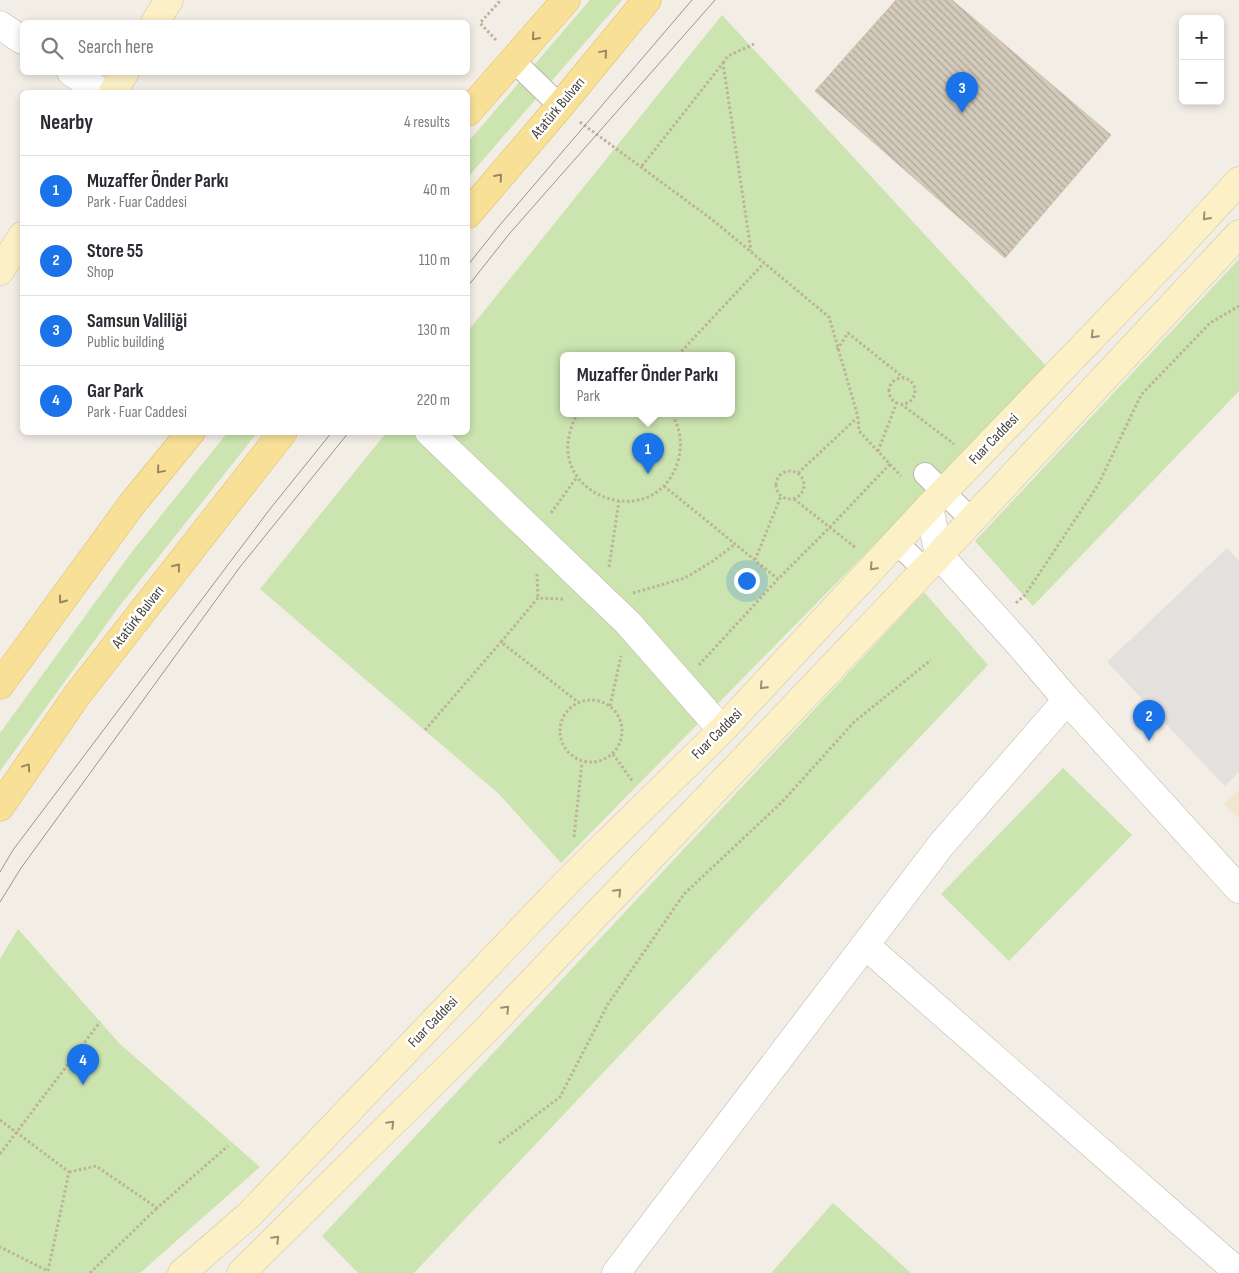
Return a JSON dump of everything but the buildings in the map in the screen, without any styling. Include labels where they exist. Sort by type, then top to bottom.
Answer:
[{"type":"main road","points":[[156,20],[168,0]]},
{"type":"main road","points":[[470,110],[566,0]]},
{"type":"main road","name":"Atatürk Bulvarı","points":[[470,212],[647,0]]},
{"type":"main road","points":[[114,90],[123,75]]},
{"type":"main road","name":"Fuar Caddesi","points":[[182,1273],[249,1215],[569,880],[722,730],[896,542],[932,491],[974,460],[1175,251],[1239,181]]},
{"type":"main road","points":[[241,1273],[487,1029],[932,563],[1239,234]]},
{"type":"main road","points":[[1,268],[20,239]]},
{"type":"main road","points":[[0,685],[132,504],[189,435]]},
{"type":"main road","name":"Atatürk Bulvarı","points":[[0,807],[76,695],[281,435]]},
{"type":"street","points":[[0,25],[20,39]]},
{"type":"street","points":[[514,61],[560,106]]},
{"type":"street","points":[[76,75],[98,90]]},
{"type":"street","points":[[432,435],[628,623],[722,730]]},
{"type":"street","points":[[932,491],[972,520]]},
{"type":"street","points":[[932,491],[932,563]]},
{"type":"street","points":[[896,542],[932,563],[998,621],[1067,700],[1239,889]]},
{"type":"street","points":[[616,1273],[941,845],[1067,700]]},
{"type":"street","points":[[865,945],[1239,1273]]},
{"type":"path","points":[[480,23],[500,0]]},
{"type":"path","points":[[642,166],[728,56],[754,44]]},
{"type":"path","points":[[723,62],[751,252]]},
{"type":"path","points":[[560,106],[714,221],[829,317],[858,416],[859,431],[890,464],[932,491]]},
{"type":"path","points":[[681,352],[764,263]]},
{"type":"path","points":[[998,621],[1025,595],[1098,485],[1141,395],[1210,323],[1239,306]]},
{"type":"path","points":[[838,350],[848,333],[911,382],[914,394],[909,401],[899,403]]},
{"type":"path","points":[[904,378],[895,380],[890,387],[890,396],[974,460]]},
{"type":"path","points":[[878,451],[899,403]]},
{"type":"path","points":[[798,473],[858,416]]},
{"type":"path","points":[[576,417],[571,425],[567,442],[570,460],[577,477],[591,491],[609,500],[629,502],[648,497],[664,486],[676,470],[681,450],[680,431],[673,417]]},
{"type":"path","points":[[681,684],[778,579],[890,464]]},
{"type":"path","points":[[784,472],[798,473],[804,485],[801,494],[789,500],[781,496],[776,488],[776,479],[784,472]]},
{"type":"path","points":[[536,534],[577,477]]},
{"type":"path","points":[[664,486],[778,579]]},
{"type":"path","points":[[755,560],[781,496]]},
{"type":"path","points":[[794,499],[876,564]]},
{"type":"path","points":[[604,600],[619,501]]},
{"type":"path","points":[[425,730],[538,598],[604,600],[684,578],[713,561],[735,544]]},
{"type":"path","points":[[610,706],[628,623]]},
{"type":"path","points":[[501,642],[578,702]]},
{"type":"path","points":[[499,1143],[560,1097],[608,1004],[684,894],[782,802],[854,722],[931,660]]},
{"type":"path","points":[[600,701],[610,706],[621,721],[623,731],[619,747],[607,759],[599,762],[582,762],[572,756],[565,749],[561,738],[560,728],[563,717],[578,702],[600,701]]},
{"type":"path","points":[[613,754],[648,802]]},
{"type":"path","points":[[573,841],[582,762]]},
{"type":"path","points":[[0,1154],[100,1022]]},
{"type":"path","points":[[0,1120],[69,1172],[96,1166],[157,1208]]},
{"type":"path","points":[[90,1273],[157,1208],[228,1146]]},
{"type":"path","points":[[0,1247],[49,1272],[69,1172]]},
{"type":"shaded area","points":[[1227,548],[1239,561],[1239,772],[1225,786],[1107,662]]},
{"type":"shaded area","points":[[1239,789],[1239,819],[1224,804]]},
{"type":"green space","points":[[590,0],[622,0],[470,175],[470,140]]},
{"type":"green space","points":[[722,15],[1048,368],[561,863],[499,794],[260,589],[384,435],[470,435],[470,329]]},
{"type":"green space","points":[[1239,259],[1239,391],[1033,606],[975,541]]},
{"type":"green space","points":[[225,435],[255,435],[118,608],[0,771],[0,733],[131,553]]},
{"type":"green space","points":[[924,592],[988,665],[414,1273],[358,1273],[322,1236]]},
{"type":"green space","points":[[1063,768],[1132,835],[1009,961],[941,894]]},
{"type":"green space","points":[[18,929],[119,1043],[260,1167],[140,1273],[0,1273],[0,959]]},
{"type":"green space","points":[[833,1203],[911,1273],[771,1273]]},
{"type":"tram line","points":[[470,262],[692,0]]},
{"type":"tram line","points":[[470,283],[510,233],[715,0]]},
{"type":"tram line","points":[[0,872],[13,850],[270,509],[330,435]]},
{"type":"tram line","points":[[0,902],[21,868],[240,567],[347,435]]},
{"type":"place","name":"Samsun Valiliği","points":[[962,113]]},
{"type":"place","name":"Muzaffer Önder Parkı","points":[[648,474]]},
{"type":"place","name":"Store 55","points":[[1149,741]]},
{"type":"place","name":"Gar Park","points":[[83,1085]]}]
